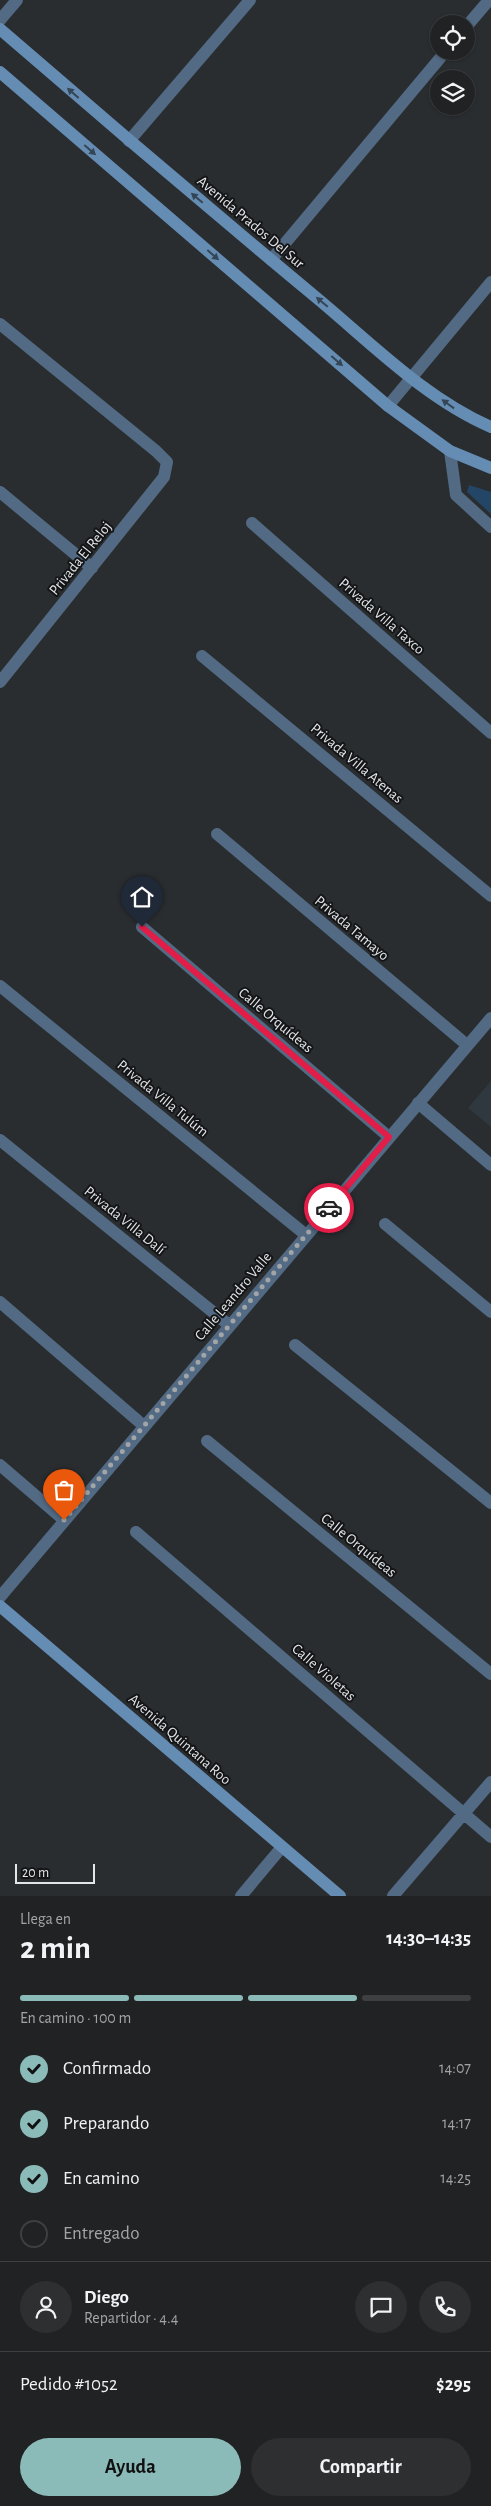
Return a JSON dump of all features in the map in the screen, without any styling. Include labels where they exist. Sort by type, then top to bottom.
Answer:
[{"type":"main road","name":"Avenida Prados Del Sur","points":[[0,29],[129,141],[412,377],[464,415],[491,427]]},
{"type":"main road","points":[[0,72],[388,406],[450,451],[491,468]]},
{"type":"main road","name":"Avenida Quintana Roo","points":[[0,1606],[340,1896]]},
{"type":"street","points":[[0,20],[17,0]]},
{"type":"street","points":[[129,141],[250,0]]},
{"type":"street","points":[[475,16],[489,0]]},
{"type":"street","points":[[271,260],[438,60]]},
{"type":"street","points":[[388,406],[491,282]]},
{"type":"street","name":"Privada El Reloj","points":[[0,324],[156,450],[167,462],[164,477],[1,679]]},
{"type":"street","points":[[450,451],[456,495],[491,527]]},
{"type":"street","points":[[0,492],[92,568]]},
{"type":"street","name":"Privada Villa Taxco","points":[[252,523],[491,733]]},
{"type":"street","name":"Privada Villa Atenas","points":[[202,656],[491,896]]},
{"type":"street","name":"Privada Tamayo","points":[[216,834],[467,1046]]},
{"type":"street","name":"Calle Orquídeas","points":[[142,927],[389,1137]]},
{"type":"street","name":"Privada Villa Tulúm","points":[[0,986],[306,1235]]},
{"type":"street","name":"Calle Leandro Valle","points":[[0,1596],[491,1018]]},
{"type":"street","points":[[418,1103],[491,1165]]},
{"type":"street","name":"Privada Villa Dalí","points":[[0,1140],[229,1325]]},
{"type":"street","points":[[385,1224],[491,1312]]},
{"type":"street","points":[[0,1302],[144,1426]]},
{"type":"street","points":[[295,1345],[491,1503]]},
{"type":"street","name":"Calle Orquídeas","points":[[207,1441],[491,1674]]},
{"type":"street","points":[[0,1464],[64,1520]]},
{"type":"street","name":"Calle Violetas","points":[[136,1532],[491,1837]]},
{"type":"street","points":[[394,1896],[491,1782]]},
{"type":"street","points":[[241,1896],[282,1847]]},
{"type":"shaded area","points":[[469,485],[491,492],[491,514],[467,492]]},
{"type":"shaded area","points":[[491,1081],[491,1127],[468,1108]]},
{"type":"way so far","points":[[64,1520],[329,1208]]},
{"type":"route","points":[[142,927],[389,1137],[329,1208]]}]
